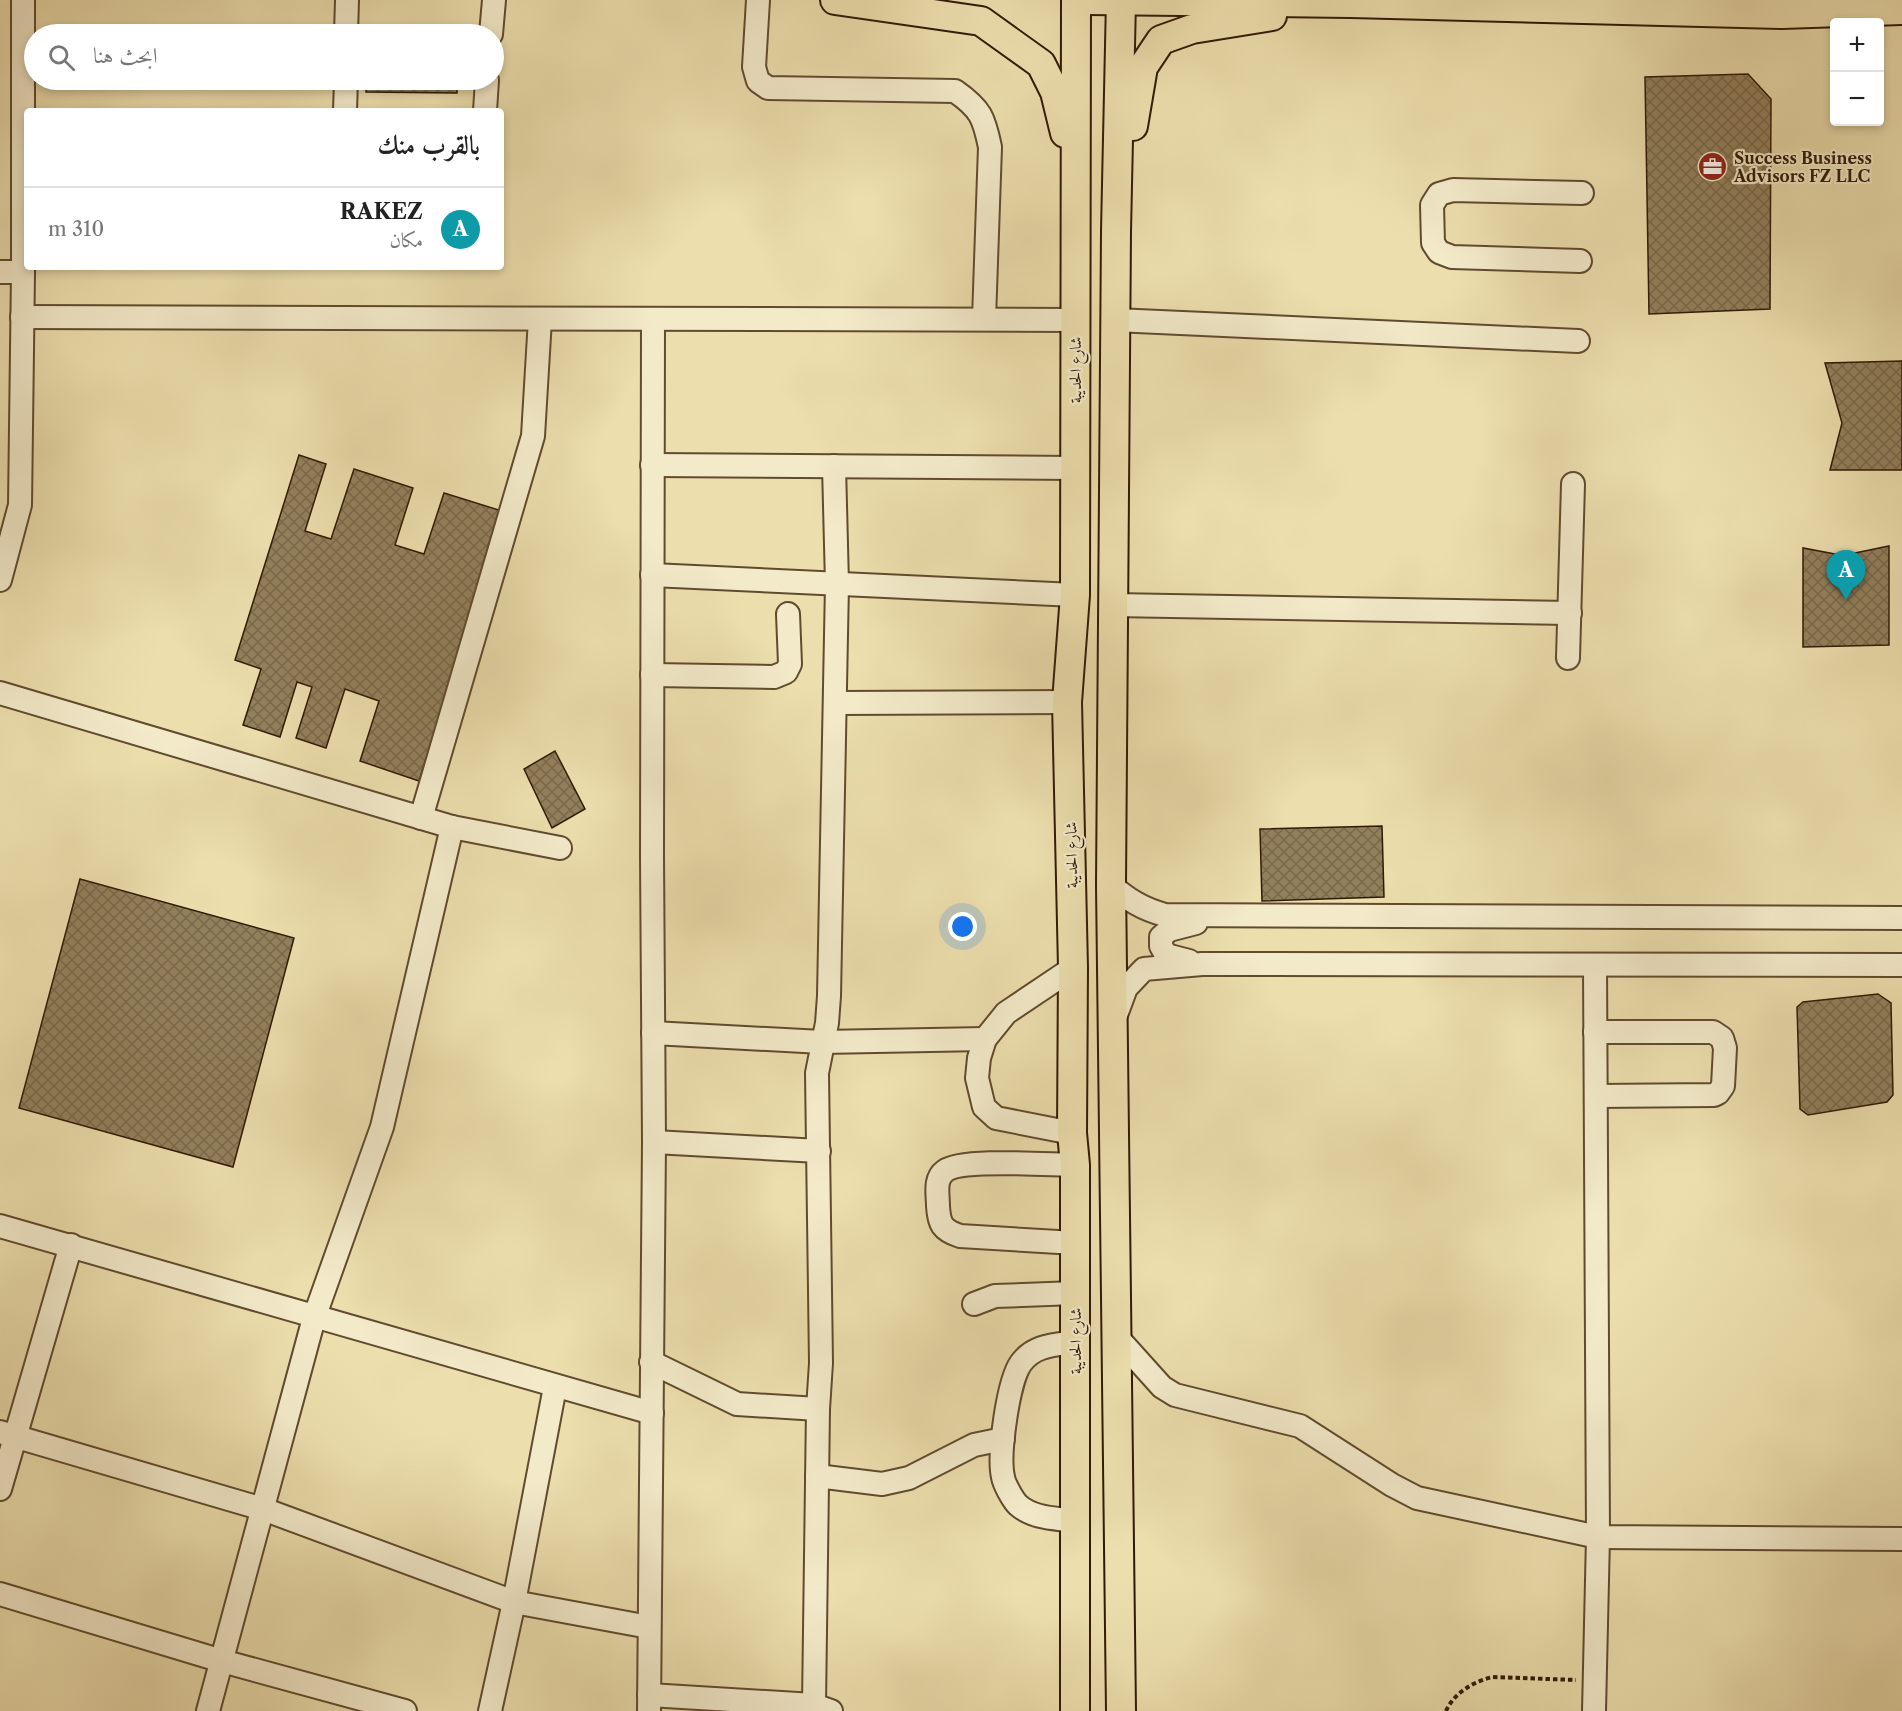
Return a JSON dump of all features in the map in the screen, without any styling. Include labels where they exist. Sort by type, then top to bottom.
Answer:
[{"type":"main road","points":[[835,0],[981,21],[1041,64],[1055,92],[1075,177]]},
{"type":"main road","name":"شارع الحديبة","points":[[1075,1711],[1075,1165],[1072,1133],[1073,968],[1067,702],[1075,595],[1076,0]]},
{"type":"main road","points":[[1088,0],[1527,4],[1782,14],[1902,10]]},
{"type":"main road","points":[[1121,1],[1116,231],[1111,885],[1121,1711]]},
{"type":"main road","points":[[1116,231],[1143,67],[1161,40],[1192,29],[1351,3]]},
{"type":"street","points":[[0,580],[20,505],[10,446],[22,317],[23,0]]},
{"type":"street","points":[[346,24],[347,0]]},
{"type":"street","points":[[492,24],[494,0]]},
{"type":"street","points":[[758,0],[754,66],[758,81],[768,88],[955,91],[973,104],[985,123],[990,147],[984,319]]},
{"type":"street","points":[[345,90],[345,108]]},
{"type":"street","points":[[485,108],[486,90]]},
{"type":"street","points":[[1580,261],[1446,255],[1439,252],[1433,243],[1432,205],[1439,194],[1453,190],[1582,193]]},
{"type":"street","points":[[0,272],[23,272]]},
{"type":"street","points":[[22,317],[1075,320]]},
{"type":"street","points":[[421,818],[533,436],[540,319]]},
{"type":"street","points":[[652,319],[654,1142],[649,1703],[822,1708],[817,1476],[821,1363],[817,1073],[827,1023],[829,996],[837,584],[834,466]]},
{"type":"street","points":[[1115,320],[1578,341]]},
{"type":"street","points":[[652,465],[1075,468]]},
{"type":"street","points":[[1568,658],[1573,484]]},
{"type":"street","points":[[652,575],[1075,595]]},
{"type":"street","points":[[1113,605],[1570,613]]},
{"type":"street","points":[[652,675],[774,677],[786,672],[790,664],[788,614]]},
{"type":"street","points":[[0,693],[452,827],[560,848]]},
{"type":"street","points":[[835,703],[1067,702]]},
{"type":"street","points":[[208,1711],[314,1318],[382,1127],[452,827]]},
{"type":"street","points":[[1111,885],[1130,901],[1146,910],[1165,915],[1902,918]]},
{"type":"street","points":[[1203,964],[1166,955],[1161,946],[1161,938],[1169,930],[1229,914]]},
{"type":"street","points":[[1113,1022],[1126,988],[1144,969],[1203,964],[1902,965]]},
{"type":"street","points":[[1594,1711],[1598,1537],[1595,964]]},
{"type":"street","points":[[1072,1133],[996,1118],[984,1107],[977,1078],[979,1058],[985,1039],[1006,1013],[1073,968]]},
{"type":"street","points":[[1595,1032],[1713,1032],[1722,1038],[1725,1048],[1723,1086],[1714,1095],[1596,1096]]},
{"type":"street","points":[[653,1033],[822,1042],[985,1039]]},
{"type":"street","points":[[654,1142],[819,1151]]},
{"type":"street","points":[[1075,1165],[963,1164],[945,1171],[937,1182],[938,1220],[947,1232],[960,1236],[1075,1243]]},
{"type":"street","points":[[0,1226],[314,1318],[652,1413]]},
{"type":"street","points":[[0,1489],[8,1435],[71,1245]]},
{"type":"street","points":[[974,1304],[995,1296],[1075,1293]]},
{"type":"street","points":[[1117,1337],[1162,1387],[1175,1395],[1300,1426],[1392,1485],[1417,1498],[1598,1537],[1902,1539]]},
{"type":"street","points":[[1075,1342],[1040,1347],[1021,1362],[1012,1381],[1003,1440],[1003,1477],[1016,1503],[1033,1515],[1075,1521]]},
{"type":"street","points":[[651,1362],[737,1404],[818,1409]]},
{"type":"street","points":[[490,1711],[514,1602],[555,1387]]},
{"type":"street","points":[[8,1435],[263,1509],[514,1602],[649,1627]]},
{"type":"street","points":[[817,1476],[882,1484],[909,1478],[974,1445],[1003,1440]]},
{"type":"street","points":[[0,1594],[405,1711]]},
{"type":"path","points":[[1446,1711],[1456,1695],[1483,1679],[1493,1677],[1594,1680]]},
{"type":"building","points":[[1748,74],[1771,99],[1770,309],[1649,314],[1645,77]]},
{"type":"building","points":[[366,90],[457,90],[457,93],[366,92]]},
{"type":"building","points":[[1902,361],[1902,470],[1830,470],[1842,423],[1825,363]]},
{"type":"building","points":[[299,455],[326,464],[305,531],[331,539],[354,469],[413,488],[395,545],[424,554],[444,493],[505,512],[419,781],[360,761],[379,701],[345,689],[326,748],[296,738],[312,687],[297,682],[280,737],[243,725],[261,669],[235,660]]},
{"type":"building","points":[[1889,546],[1889,645],[1803,647],[1803,548],[1835,554],[1855,553]]},
{"type":"building","points":[[555,751],[585,809],[552,828],[524,769]]},
{"type":"building","points":[[1382,826],[1384,897],[1262,901],[1260,829]]},
{"type":"building","points":[[80,879],[294,938],[233,1167],[19,1108]]},
{"type":"building","points":[[1878,994],[1891,1003],[1893,1095],[1887,1102],[1808,1115],[1800,1109],[1797,1007],[1803,1002]]},
{"type":"place","name":"Success Business Advisors FZ LLC","points":[[1713,167]]},
{"type":"place","name":"RAKEZ","points":[[1846,600]]}]
